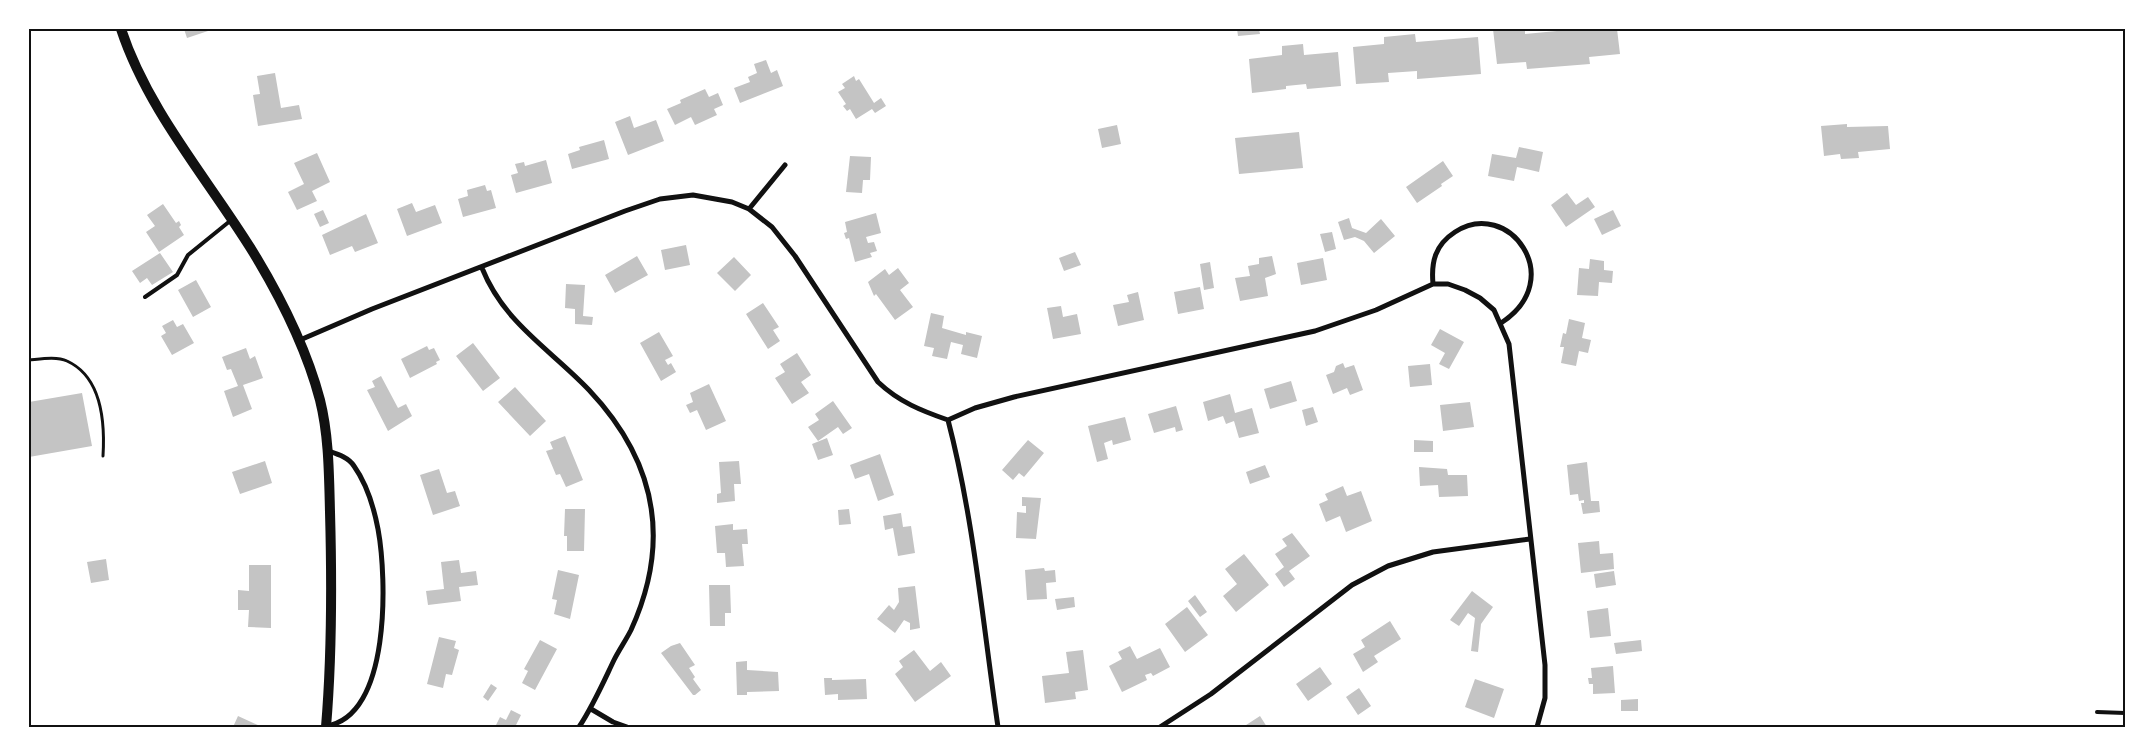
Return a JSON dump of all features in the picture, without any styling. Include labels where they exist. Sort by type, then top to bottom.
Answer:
[{"type":"main road","points":[[121,29],[131,59],[147,91],[232,220],[276,292],[300,340],[320,401],[328,451],[331,580],[329,685],[326,727]]},
{"type":"street","points":[[750,209],[785,165]]},
{"type":"street","points":[[300,340],[372,309],[660,199],[693,195],[732,202],[750,209],[772,227],[795,256],[878,382],[889,392],[916,408],[948,420],[975,408],[1014,397],[1315,331],[1376,310],[1433,284],[1448,284],[1466,290],[1494,310],[1509,344],[1545,665],[1545,698],[1537,727]]},
{"type":"street","points":[[1433,284],[1432,266],[1437,248],[1448,236],[1461,227],[1477,223],[1492,224],[1509,232],[1530,259],[1532,278],[1528,296],[1520,309],[1501,323]]},
{"type":"street","points":[[482,268],[491,291],[514,319],[588,390],[617,422],[638,458],[652,500],[654,539],[650,571],[641,605],[591,709],[579,727]]},
{"type":"street","points":[[948,420],[957,455],[971,538],[998,727]]},
{"type":"street","points":[[326,727],[338,725],[348,718],[362,703],[372,680],[380,643],[382,596],[382,560],[378,528],[367,492],[353,464],[342,455],[328,451]]},
{"type":"street","points":[[1160,727],[1180,716],[1211,694],[1352,585],[1388,566],[1433,552],[1530,539]]},
{"type":"street","points":[[591,709],[613,722],[627,727]]},
{"type":"lane","points":[[145,297],[177,274],[188,255],[232,220]]},
{"type":"lane","points":[[2096,712],[2125,712]]},
{"type":"path","points":[[29,360],[66,360],[84,373],[98,396],[104,437],[103,456]]},
{"type":"building","points":[[184,29],[214,29],[187,38]]},
{"type":"building","points":[[1237,29],[1259,29],[1260,34],[1238,36]]},
{"type":"building","points":[[1493,29],[1525,29],[1525,34],[1578,29],[1617,29],[1620,54],[1589,57],[1590,64],[1527,69],[1526,62],[1497,64]]},
{"type":"building","points":[[1415,34],[1416,42],[1478,37],[1481,74],[1417,79],[1417,71],[1388,73],[1389,82],[1356,84],[1353,47],[1384,44],[1384,37]]},
{"type":"building","points":[[1303,44],[1304,55],[1338,52],[1341,86],[1307,89],[1306,84],[1286,86],[1286,89],[1252,93],[1249,59],[1282,55],[1282,46]]},
{"type":"building","points":[[766,60],[771,73],[777,70],[783,86],[740,103],[734,88],[750,82],[748,77],[757,73],[754,64]]},
{"type":"building","points":[[275,73],[281,108],[299,105],[302,119],[258,126],[253,95],[260,94],[257,76]]},
{"type":"building","points":[[854,76],[856,81],[859,79],[874,103],[881,98],[886,106],[875,113],[872,109],[856,119],[850,109],[847,111],[843,106],[846,104],[838,92],[845,88],[842,84]]},
{"type":"building","points":[[705,89],[709,97],[718,93],[723,105],[714,109],[717,115],[695,125],[691,117],[675,125],[667,109],[681,103],[680,100]]},
{"type":"building","points":[[630,116],[634,128],[656,120],[664,141],[628,155],[615,122]]},
{"type":"building","points":[[1847,124],[1847,127],[1888,126],[1890,149],[1858,152],[1859,158],[1841,159],[1840,154],[1824,156],[1821,126]]},
{"type":"building","points":[[1117,125],[1121,144],[1102,148],[1098,129]]},
{"type":"building","points":[[1299,132],[1303,168],[1239,174],[1235,138]]},
{"type":"building","points":[[604,140],[609,159],[572,169],[568,154],[580,150],[579,147]]},
{"type":"building","points":[[1519,147],[1543,152],[1539,172],[1517,167],[1514,181],[1488,176],[1492,154],[1516,158]]},
{"type":"building","points":[[317,153],[330,182],[312,191],[317,201],[297,210],[288,192],[304,184],[294,163]]},
{"type":"building","points":[[850,156],[871,157],[870,180],[863,180],[862,193],[846,192]]},
{"type":"building","points":[[546,160],[552,183],[516,193],[511,175],[518,173],[515,164],[524,162],[525,166]]},
{"type":"building","points":[[1443,161],[1453,176],[1417,203],[1406,187]]},
{"type":"building","points":[[485,185],[487,191],[491,190],[496,208],[463,217],[458,199],[468,196],[467,190]]},
{"type":"building","points":[[1567,193],[1576,205],[1588,197],[1595,207],[1566,227],[1551,205]]},
{"type":"building","points":[[412,203],[416,212],[435,205],[442,223],[407,236],[397,209]]},
{"type":"building","points":[[163,204],[176,223],[179,221],[181,225],[179,227],[184,235],[159,252],[146,232],[155,226],[147,215]]},
{"type":"building","points":[[323,210],[329,223],[320,227],[314,214]]},
{"type":"building","points":[[1613,210],[1621,226],[1602,235],[1594,219]]},
{"type":"building","points":[[876,213],[881,233],[866,237],[868,243],[874,242],[877,251],[870,253],[872,257],[855,262],[849,238],[846,239],[844,233],[847,232],[845,222]]},
{"type":"building","points":[[366,214],[378,243],[355,252],[352,246],[330,255],[322,235]]},
{"type":"building","points":[[1349,218],[1352,228],[1366,233],[1381,219],[1395,236],[1374,253],[1364,241],[1355,237],[1344,240],[1338,222]]},
{"type":"building","points":[[1332,232],[1336,249],[1325,252],[1320,234]]},
{"type":"building","points":[[686,245],[690,265],[665,270],[661,250]]},
{"type":"building","points":[[1075,252],[1081,265],[1064,271],[1059,258]]},
{"type":"building","points":[[160,253],[173,272],[152,285],[147,278],[140,283],[132,271]]},
{"type":"building","points":[[637,256],[648,275],[615,293],[605,275]]},
{"type":"building","points":[[1272,256],[1276,274],[1265,278],[1268,296],[1240,301],[1235,278],[1250,276],[1248,266],[1259,264],[1259,258]]},
{"type":"building","points":[[734,257],[751,275],[735,291],[717,273]]},
{"type":"building","points":[[1323,258],[1327,280],[1301,285],[1297,263]]},
{"type":"building","points":[[1590,259],[1604,261],[1604,270],[1613,271],[1612,283],[1599,282],[1598,296],[1577,295],[1579,268],[1589,269]]},
{"type":"building","points":[[1210,262],[1214,288],[1204,290],[1200,264]]},
{"type":"building","points":[[898,268],[909,283],[900,290],[913,307],[895,320],[876,294],[874,296],[868,282],[885,269],[889,275]]},
{"type":"building","points":[[196,280],[211,307],[193,317],[178,290]]},
{"type":"building","points":[[566,284],[585,285],[583,316],[593,317],[592,325],[575,324],[575,309],[565,308]]},
{"type":"building","points":[[1200,287],[1204,309],[1178,314],[1174,292]]},
{"type":"building","points":[[1138,292],[1144,320],[1118,326],[1113,305],[1129,302],[1127,295]]},
{"type":"building","points":[[763,303],[779,327],[773,330],[780,341],[768,349],[746,314]]},
{"type":"building","points":[[1061,306],[1063,317],[1077,314],[1081,334],[1053,339],[1047,308]]},
{"type":"building","points":[[931,313],[944,316],[942,328],[966,335],[966,332],[982,336],[977,358],[961,354],[963,345],[951,342],[947,359],[932,356],[934,348],[924,346]]},
{"type":"building","points":[[1569,319],[1585,323],[1582,338],[1591,340],[1588,353],[1579,351],[1576,366],[1561,363],[1564,347],[1560,347],[1563,333],[1566,334]]},
{"type":"building","points":[[173,320],[177,327],[183,324],[194,343],[172,355],[161,336],[166,333],[162,326]]},
{"type":"building","points":[[1440,329],[1464,342],[1449,369],[1439,364],[1445,353],[1431,345]]},
{"type":"building","points":[[659,332],[673,356],[665,360],[668,365],[671,363],[676,372],[661,381],[640,343]]},
{"type":"building","points":[[473,343],[500,378],[483,391],[456,356]]},
{"type":"building","points":[[427,346],[429,350],[434,348],[440,360],[436,362],[437,364],[410,378],[401,359]]},
{"type":"building","points":[[246,348],[250,359],[255,356],[263,378],[243,385],[252,409],[233,417],[224,391],[238,386],[231,369],[227,370],[222,357]]},
{"type":"building","points":[[797,353],[811,375],[801,382],[809,393],[792,404],[775,378],[785,372],[780,364]]},
{"type":"building","points":[[1343,363],[1345,368],[1354,365],[1363,390],[1350,395],[1347,388],[1333,394],[1326,375],[1334,372],[1336,366]]},
{"type":"building","points":[[1430,364],[1432,385],[1410,387],[1408,366]]},
{"type":"building","points":[[381,376],[398,408],[406,404],[412,416],[388,431],[367,390],[375,387],[372,381]]},
{"type":"building","points":[[1291,381],[1297,401],[1270,409],[1264,389]]},
{"type":"building","points":[[709,384],[726,421],[706,430],[697,410],[690,413],[686,405],[693,402],[690,393]]},
{"type":"building","points":[[515,387],[546,421],[530,436],[498,402]]},
{"type":"building","points":[[82,393],[92,446],[29,457],[29,402]]},
{"type":"building","points":[[1230,394],[1235,413],[1252,408],[1259,433],[1239,438],[1234,421],[1226,424],[1223,416],[1208,421],[1203,402]]},
{"type":"building","points":[[833,401],[852,428],[843,434],[838,427],[818,441],[808,427],[819,420],[815,414]]},
{"type":"building","points":[[1470,402],[1474,427],[1443,431],[1440,405]]},
{"type":"building","points":[[1176,406],[1183,430],[1176,432],[1175,427],[1154,433],[1148,414]]},
{"type":"building","points":[[1313,407],[1318,422],[1306,426],[1302,410]]},
{"type":"building","points":[[1125,417],[1131,440],[1113,445],[1112,440],[1104,443],[1108,459],[1097,462],[1088,426]]},
{"type":"building","points":[[565,436],[583,480],[566,487],[560,474],[556,475],[546,451],[553,449],[550,442]]},
{"type":"building","points":[[827,438],[833,455],[818,460],[812,444]]},
{"type":"building","points":[[1028,440],[1044,453],[1024,477],[1019,473],[1013,480],[1002,470]]},
{"type":"building","points":[[1414,440],[1433,441],[1433,452],[1414,452]]},
{"type":"building","points":[[880,454],[894,495],[878,501],[869,474],[855,479],[850,465]]},
{"type":"building","points":[[265,461],[272,483],[240,494],[232,472]]},
{"type":"building","points":[[739,461],[741,484],[734,484],[735,501],[717,503],[717,494],[721,493],[719,462]]},
{"type":"building","points":[[1587,462],[1591,501],[1599,501],[1600,512],[1583,514],[1581,503],[1584,503],[1584,500],[1579,501],[1578,494],[1570,495],[1567,465]]},
{"type":"building","points":[[1265,465],[1270,477],[1250,484],[1246,472]]},
{"type":"building","points":[[1419,467],[1447,469],[1448,475],[1467,475],[1468,496],[1439,497],[1438,485],[1420,486]]},
{"type":"building","points":[[439,469],[447,493],[455,491],[460,506],[433,515],[420,475]]},
{"type":"building","points":[[1343,486],[1347,496],[1361,491],[1372,521],[1346,532],[1340,516],[1326,522],[1319,504],[1328,500],[1325,494]]},
{"type":"building","points":[[1022,497],[1041,498],[1036,539],[1016,538],[1017,512],[1026,513],[1026,506],[1022,506]]},
{"type":"building","points":[[565,509],[585,509],[584,551],[567,551],[567,536],[564,536]]},
{"type":"building","points":[[849,509],[851,524],[839,525],[838,510]]},
{"type":"building","points":[[901,513],[903,527],[911,526],[915,553],[898,556],[893,528],[885,530],[883,516]]},
{"type":"building","points":[[733,524],[733,530],[747,529],[748,544],[742,544],[744,566],[726,567],[725,553],[717,553],[715,526]]},
{"type":"building","points":[[1292,533],[1310,556],[1289,571],[1295,579],[1284,587],[1275,574],[1284,567],[1275,554],[1287,546],[1282,539]]},
{"type":"building","points":[[1599,541],[1600,554],[1613,553],[1614,569],[1581,573],[1578,543]]},
{"type":"building","points":[[1244,554],[1269,585],[1236,612],[1223,596],[1237,584],[1225,569]]},
{"type":"building","points":[[106,559],[109,580],[91,583],[87,562]]},
{"type":"building","points":[[459,560],[461,573],[476,571],[478,585],[459,587],[461,601],[428,605],[426,591],[444,589],[441,562]]},
{"type":"building","points":[[249,565],[271,565],[271,628],[248,627],[249,610],[238,610],[238,590],[249,591]]},
{"type":"building","points":[[1044,568],[1045,571],[1055,570],[1056,582],[1046,583],[1047,599],[1027,600],[1025,570]]},
{"type":"building","points":[[558,570],[579,575],[570,619],[554,614],[557,600],[552,599]]},
{"type":"building","points":[[1614,571],[1616,585],[1596,588],[1594,574]]},
{"type":"building","points":[[709,585],[730,585],[731,613],[725,613],[725,626],[710,626]]},
{"type":"building","points":[[915,586],[920,628],[910,630],[910,623],[904,620],[895,633],[877,619],[889,605],[894,610],[899,602],[898,588]]},
{"type":"building","points":[[1472,591],[1493,607],[1481,624],[1478,652],[1471,651],[1475,618],[1468,613],[1459,626],[1450,620]]},
{"type":"building","points":[[1195,595],[1207,612],[1200,617],[1188,601]]},
{"type":"building","points":[[1074,597],[1075,607],[1057,610],[1055,599]]},
{"type":"building","points":[[1187,607],[1208,635],[1185,652],[1165,624]]},
{"type":"building","points":[[1608,608],[1611,636],[1590,638],[1587,611]]},
{"type":"building","points":[[1390,621],[1401,639],[1374,656],[1378,662],[1363,672],[1353,654],[1365,647],[1361,640]]},
{"type":"building","points":[[439,637],[456,641],[454,648],[459,650],[452,675],[446,674],[443,688],[427,684]]},
{"type":"building","points":[[540,640],[557,649],[535,690],[522,683],[528,671],[524,669]]},
{"type":"building","points":[[1641,640],[1642,651],[1616,654],[1614,643]]},
{"type":"building","points":[[680,643],[695,665],[689,668],[695,677],[693,679],[701,690],[695,695],[693,695],[661,653],[671,646]]},
{"type":"building","points":[[1130,646],[1137,659],[1160,648],[1170,667],[1153,676],[1151,673],[1145,675],[1147,680],[1122,692],[1109,666],[1122,659],[1118,652]]},
{"type":"building","points":[[914,650],[930,671],[941,662],[951,676],[915,702],[895,674],[903,667],[899,661]]},
{"type":"building","points":[[1083,650],[1088,690],[1075,692],[1076,699],[1045,703],[1042,676],[1069,673],[1066,652]]},
{"type":"building","points":[[747,661],[747,670],[778,672],[779,691],[747,692],[747,695],[737,695],[736,662]]},
{"type":"building","points":[[1613,666],[1615,693],[1593,694],[1593,684],[1589,684],[1588,678],[1592,678],[1591,668]]},
{"type":"building","points":[[1320,667],[1332,684],[1308,701],[1296,684]]},
{"type":"building","points":[[824,678],[832,678],[832,680],[866,679],[867,699],[838,700],[838,694],[825,695]]},
{"type":"building","points":[[1475,679],[1504,689],[1494,718],[1465,707]]},
{"type":"building","points":[[491,684],[497,688],[488,701],[483,697]]},
{"type":"building","points":[[1359,688],[1371,706],[1358,715],[1346,697]]},
{"type":"building","points":[[1638,699],[1638,711],[1621,711],[1621,700]]},
{"type":"building","points":[[511,710],[521,715],[515,727],[495,727],[500,717],[506,720]]},
{"type":"building","points":[[238,716],[262,727],[233,727]]},
{"type":"building","points":[[1260,716],[1267,727],[1243,727]]}]
